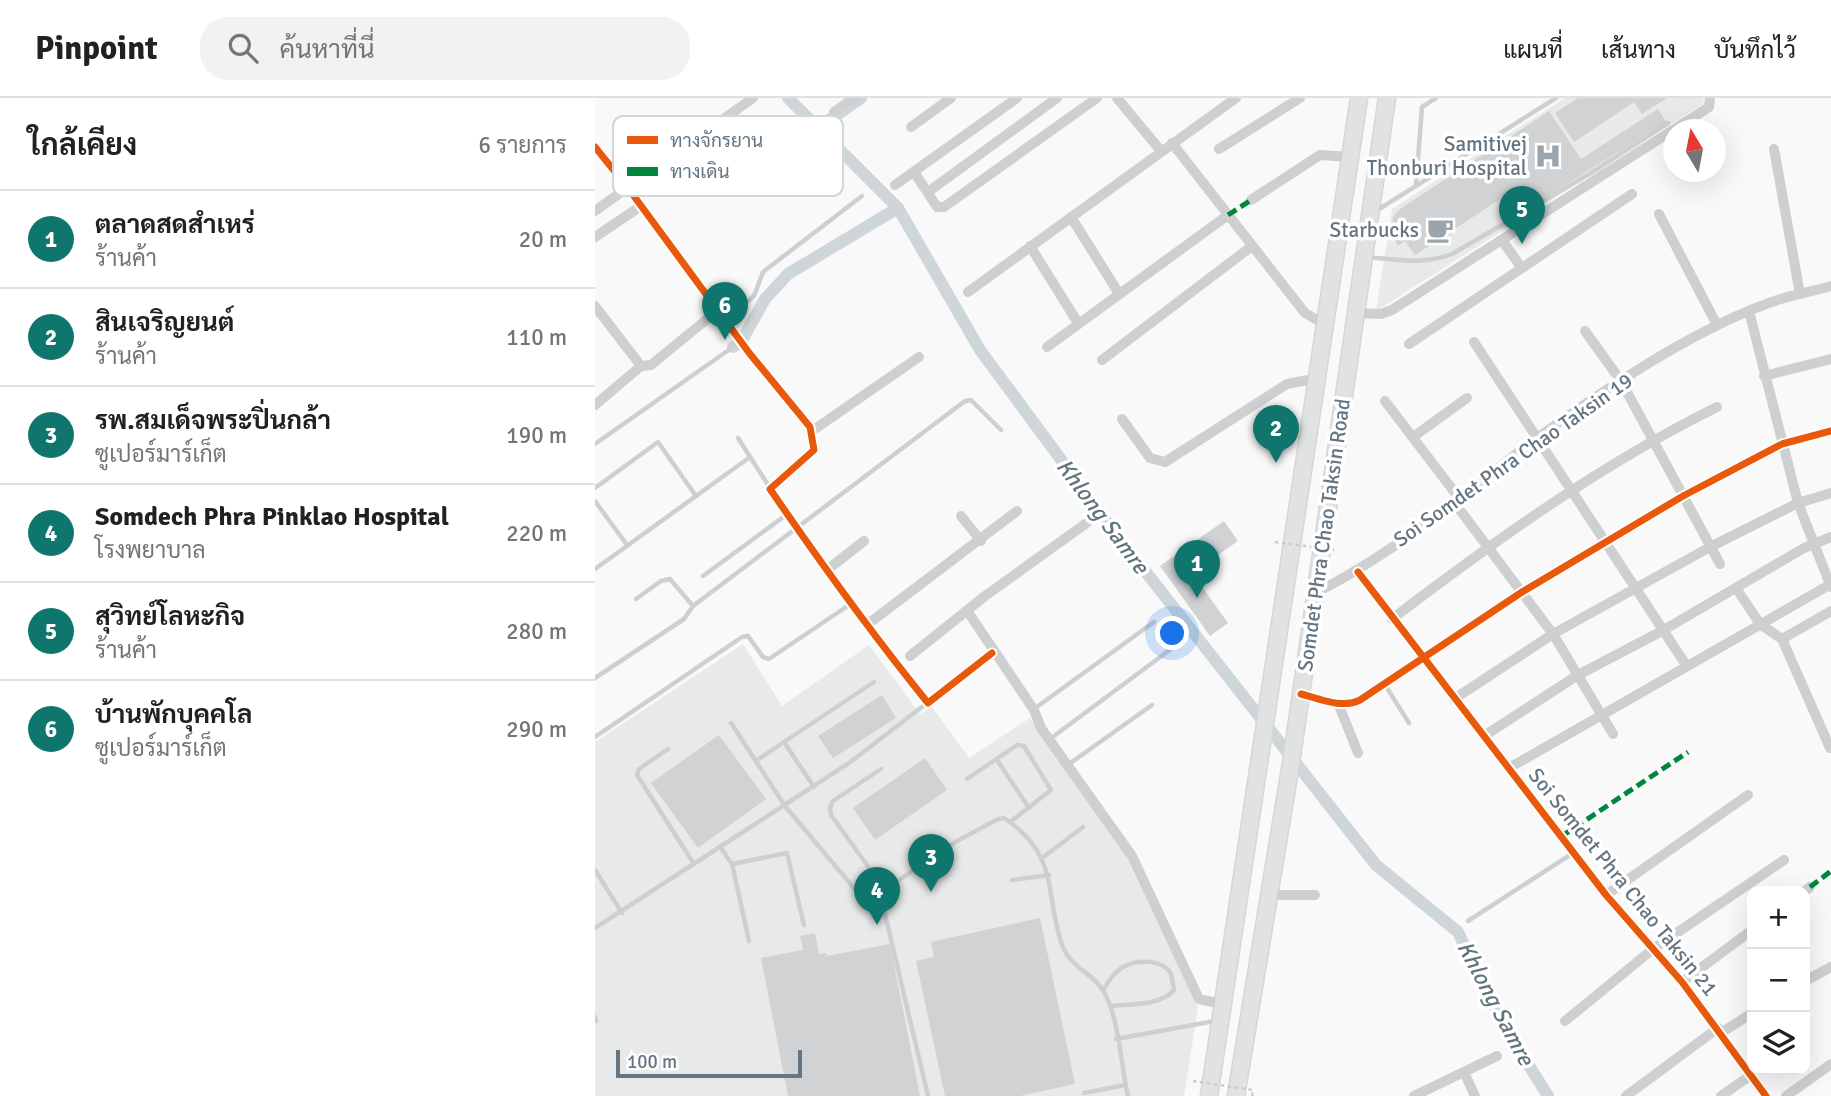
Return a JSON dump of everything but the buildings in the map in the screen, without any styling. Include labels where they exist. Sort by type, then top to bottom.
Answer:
[{"type":"main road","points":[[1358,104],[1386,105]]},
{"type":"main road","name":"Somdet Phra Chao Taksin Road","points":[[1209,1096],[1358,104]]},
{"type":"main road","name":"Somdet Phra Chao Taksin Road","points":[[1235,1096],[1291,763],[1386,105]]},
{"type":"street","points":[[729,116],[754,98]]},
{"type":"street","points":[[834,112],[854,98]]},
{"type":"street","points":[[911,127],[951,98]]},
{"type":"street","points":[[895,185],[1017,98]]},
{"type":"street","points":[[928,192],[1057,98]]},
{"type":"street","points":[[914,172],[937,207],[944,207],[1097,98]]},
{"type":"street","points":[[1117,98],[1161,151]]},
{"type":"street","points":[[968,292],[1236,98]]},
{"type":"street","points":[[1219,149],[1300,98]]},
{"type":"street","points":[[1355,313],[1381,314],[1392,310],[1709,107],[1710,98]]},
{"type":"street","points":[[1172,143],[1305,313],[1326,325]]},
{"type":"street","points":[[595,148],[613,170]]},
{"type":"street","points":[[1774,149],[1800,294]]},
{"type":"street","points":[[1251,200],[1320,155],[1350,157]]},
{"type":"street","points":[[1409,344],[1632,194]]},
{"type":"street","points":[[595,211],[617,196]]},
{"type":"street","points":[[634,196],[717,311],[812,431],[814,450],[770,489],[797,530],[928,703],[992,653]]},
{"type":"street","points":[[595,237],[641,206]]},
{"type":"street","points":[[1659,214],[1717,326]]},
{"type":"street","points":[[1047,347],[1118,292],[1228,215]]},
{"type":"street","points":[[1071,217],[1118,292]]},
{"type":"street","points":[[1502,240],[1521,267]]},
{"type":"street","points":[[1030,246],[1079,323]]},
{"type":"street","points":[[1101,360],[1252,246]]},
{"type":"street","name":"Soi Somdet Phra Chao Taksin 19","points":[[1315,593],[1358,572],[1535,440],[1621,381],[1717,326],[1749,311],[1831,286]]},
{"type":"street","points":[[595,306],[641,366]]},
{"type":"street","points":[[595,405],[641,366],[651,365],[717,311]]},
{"type":"street","points":[[1509,768],[1831,585],[1812,544],[1798,503],[1749,311]]},
{"type":"street","points":[[1585,331],[1621,381],[1681,497],[1720,564]]},
{"type":"street","points":[[1474,342],[1535,440],[1606,540],[1686,665]]},
{"type":"street","points":[[812,431],[919,357]]},
{"type":"street","points":[[1764,376],[1831,359]]},
{"type":"street","points":[[1122,419],[1150,458],[1165,462],[1287,384],[1318,378]]},
{"type":"street","points":[[1413,438],[1467,398]]},
{"type":"street","points":[[1385,401],[1553,634],[1613,734]]},
{"type":"street","points":[[1392,620],[1570,489],[1652,439],[1717,407]]},
{"type":"street","points":[[1301,694],[1352,704],[1423,660],[1522,592],[1681,497],[1782,444],[1831,431]]},
{"type":"street","points":[[1454,699],[1553,634],[1710,547],[1798,503],[1831,493]]},
{"type":"street","points":[[868,624],[981,541],[1017,511]]},
{"type":"street","points":[[961,516],[981,541]]},
{"type":"street","points":[[910,656],[985,596],[1088,522]]},
{"type":"street","points":[[1484,736],[1578,675],[1662,631],[1812,544],[1831,537]]},
{"type":"street","points":[[827,570],[864,541]]},
{"type":"street","name":"Soi Somdet Phra Chao Taksin 21","points":[[1358,572],[1392,620],[1605,895],[1682,982],[1747,1069]]},
{"type":"street","points":[[1736,588],[1760,624],[1781,639],[1831,748]]},
{"type":"street","points":[[1781,639],[1831,611]]},
{"type":"street","points":[[968,612],[992,653],[1034,710],[1049,739],[1132,856],[1199,999],[1221,1012]]},
{"type":"street","points":[[1338,703],[1358,753]]},
{"type":"street","points":[[1605,895],[1748,795]]},
{"type":"street","points":[[1565,1021],[1653,949],[1783,860]]},
{"type":"street","points":[[1269,895],[1315,895]]},
{"type":"street","points":[[1682,982],[1747,934]]},
{"type":"street","points":[[1810,979],[1830,969]]},
{"type":"street","points":[[1626,1096],[1720,1030],[1747,1016]]},
{"type":"street","points":[[1414,1096],[1497,1056]]},
{"type":"street","points":[[1786,1096],[1831,1064]]},
{"type":"street","points":[[1464,1072],[1475,1096]]},
{"type":"street","points":[[1721,1096],[1751,1075]]},
{"type":"street","name":"Soi Somdet Phra Chao Taksin 21","points":[[1751,1075],[1766,1096]]},
{"type":"lane","points":[[1416,186],[1422,107],[1436,98]]},
{"type":"lane","points":[[1369,215],[1556,98]]},
{"type":"lane","points":[[1363,256],[1414,262],[1436,260],[1453,254],[1591,173],[1663,126]]},
{"type":"lane","points":[[725,320],[754,296],[763,272],[862,196]]},
{"type":"lane","points":[[595,444],[741,342]]},
{"type":"lane","points":[[595,678],[684,620],[693,606],[965,401],[971,400],[979,405],[1002,430]]},
{"type":"lane","points":[[738,438],[770,489]]},
{"type":"lane","points":[[595,488],[659,442],[696,496]]},
{"type":"lane","points":[[595,569],[750,457]]},
{"type":"lane","points":[[595,501],[627,545]]},
{"type":"lane","points":[[703,576],[787,514]]},
{"type":"lane","points":[[636,599],[665,579],[674,582],[693,606]]},
{"type":"lane","points":[[595,737],[742,636],[751,638],[763,657],[769,659],[852,603]]},
{"type":"lane","points":[[1034,710],[1154,622]]},
{"type":"lane","points":[[1049,739],[1179,643]]},
{"type":"lane","points":[[756,761],[874,682]]},
{"type":"lane","points":[[1384,684],[1409,723]]},
{"type":"lane","points":[[595,928],[785,806],[928,703]]},
{"type":"lane","points":[[1068,764],[1151,705]]},
{"type":"lane","points":[[730,723],[785,806],[858,893],[866,896],[883,891],[989,822],[1004,818],[1010,822],[1042,858],[1049,875],[1062,945],[1072,961],[1104,989],[1128,1096]]},
{"type":"lane","points":[[784,742],[814,786]]},
{"type":"lane","points":[[967,779],[1017,745],[1024,746],[1051,790],[1010,822]]},
{"type":"lane","points":[[668,749],[639,769],[637,775],[694,864]]},
{"type":"lane","points":[[997,760],[1029,808]]},
{"type":"lane","points":[[881,769],[833,801],[831,815],[883,891],[928,1096]]},
{"type":"lane","points":[[1042,858],[1083,827]]},
{"type":"lane","points":[[721,848],[732,864],[749,941]]},
{"type":"lane","points":[[1468,921],[1574,852]]},
{"type":"lane","points":[[732,864],[786,853],[804,925]]},
{"type":"lane","points":[[595,870],[622,913]]},
{"type":"lane","points":[[1012,880],[1049,875]]},
{"type":"lane","points":[[1104,989],[1117,971],[1133,964],[1159,964],[1171,974],[1174,990],[1170,995],[1153,1001],[1109,1006]]},
{"type":"lane","points":[[1116,1039],[1221,1012]]},
{"type":"lane","points":[[1084,1093],[1125,1085]]},
{"type":"path","points":[[1275,542],[1334,550]]},
{"type":"path","points":[[1192,1081],[1253,1090],[1252,1096]]},
{"type":"shaded area","name":"Samitivej Thonburi Hospital","points":[[1565,98],[1703,98],[1704,103],[1679,119],[1663,119],[1663,129],[1376,311],[1392,209]]},
{"type":"shaded area","points":[[743,644],[782,706],[869,645],[920,714],[932,707],[969,758],[1030,718],[1126,855],[1198,1008],[1184,1096],[595,1096],[595,742]]},
{"type":"waterway","name":"Khlong Samre","points":[[788,98],[806,116]]},
{"type":"waterway","points":[[835,116],[861,98]]},
{"type":"waterway","name":"Khlong Samre","points":[[843,153],[898,208],[980,350],[1116,534],[1376,865],[1458,932],[1500,1019],[1548,1096]]},
{"type":"waterway","points":[[733,347],[741,342],[765,299],[788,274],[898,208]]},
{"type":"marked path","points":[[1228,215],[1251,200]]},
{"type":"marked path","points":[[1562,836],[1688,752]]},
{"type":"marked path","points":[[1810,887],[1831,871]]},
{"type":"cycle path","points":[[595,147],[613,169]]},
{"type":"cycle path","points":[[634,196],[750,354],[810,427],[814,450],[770,489],[907,677],[928,703],[992,653]]},
{"type":"cycle path","points":[[1301,694],[1346,704],[1360,700],[1522,592],[1683,496],[1782,444],[1831,431]]},
{"type":"cycle path","points":[[1358,572],[1606,895],[1682,982],[1766,1096]]},
{"type":"place","name":"Samitivej Thonburi Hospital","points":[[1548,156]]},
{"type":"place","name":"Starbucks","points":[[1440,230]]},
{"type":"place","name":"สุวิทย์โลหะกิจ","points":[[1522,244]]},
{"type":"place","name":"บ้านพักบุคคโล","points":[[725,340]]},
{"type":"place","name":"สินเจริญยนต์","points":[[1276,463]]},
{"type":"place","name":"ตลาดสดสำเหร่","points":[[1197,598]]},
{"type":"place","name":"รพ.สมเด็จพระปิ่นกล้า","points":[[931,892]]},
{"type":"place","name":"Somdech Phra Pinklao Hospital","points":[[877,925]]}]
